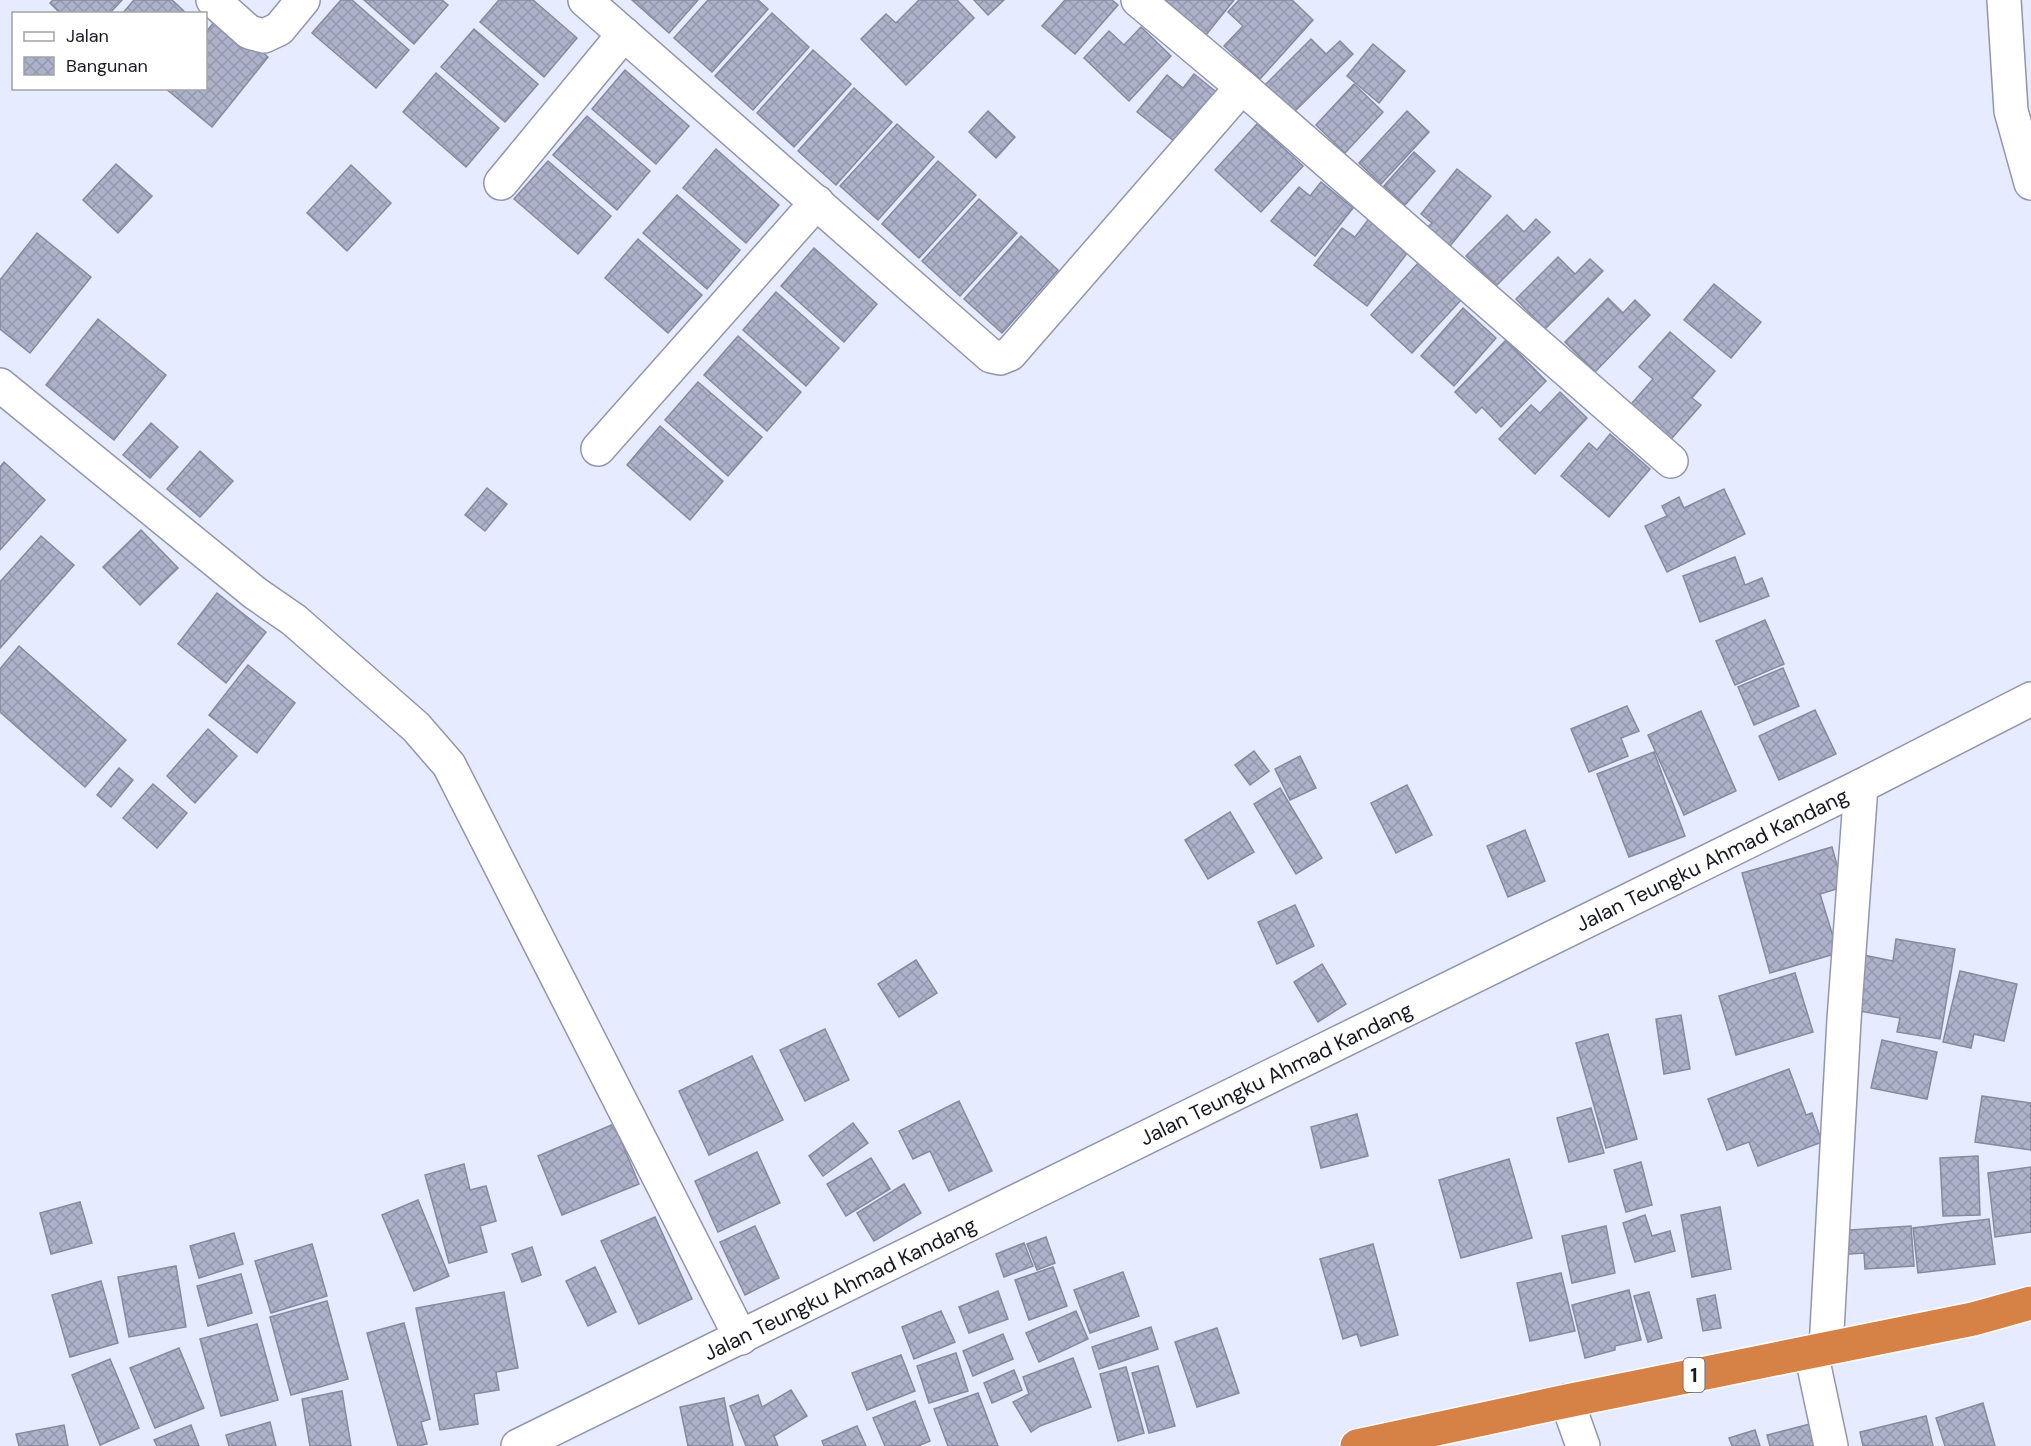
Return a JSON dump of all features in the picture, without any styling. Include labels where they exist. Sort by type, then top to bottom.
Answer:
[{"type":"highway","name":"1","points":[[1357,1446],[1973,1319],[2031,1303]]},
{"type":"street","points":[[213,0],[249,32],[264,36],[279,29],[303,0]]},
{"type":"street","points":[[585,0],[991,356],[1000,358],[1010,354],[1242,87]]},
{"type":"street","points":[[1138,0],[1242,87],[1671,461]]},
{"type":"street","points":[[2004,0],[2011,111],[2031,183]]},
{"type":"street","points":[[501,183],[624,34]]},
{"type":"street","points":[[598,448],[817,202]]},
{"type":"street","points":[[0,385],[255,593],[294,620],[416,727],[449,765],[741,1338]]},
{"type":"street","name":"Jalan Teungku Ahmad Kandang","points":[[518,1446],[1861,786],[2031,699]]},
{"type":"street","points":[[1830,1446],[1819,1350],[1861,786]]},
{"type":"street","points":[[1567,1401],[1583,1446]]},
{"type":"building","points":[[53,0],[122,0],[111,12],[59,12],[50,3]]},
{"type":"building","points":[[134,0],[172,0],[185,12],[124,12]]},
{"type":"building","points":[[341,0],[352,0],[409,50],[376,88],[312,33]]},
{"type":"building","points":[[364,0],[442,0],[448,5],[414,44]]},
{"type":"building","points":[[499,0],[533,0],[577,38],[544,77],[480,22]]},
{"type":"building","points":[[632,0],[698,0],[669,33]]},
{"type":"building","points":[[708,0],[758,0],[768,9],[712,72],[674,38]]},
{"type":"building","points":[[919,0],[957,0],[974,18],[906,85],[861,39],[886,14],[896,23]]},
{"type":"building","points":[[974,0],[1004,0],[988,15]]},
{"type":"building","points":[[1065,0],[1112,0],[1118,5],[1075,54],[1042,26]]},
{"type":"building","points":[[1165,0],[1234,0],[1206,35]]},
{"type":"building","points":[[1239,0],[1292,0],[1313,20],[1260,79],[1224,46],[1243,26],[1228,12]]},
{"type":"building","points":[[772,13],[809,47],[753,110],[715,76]]},
{"type":"building","points":[[219,16],[268,57],[212,127],[167,90],[207,90],[207,31]]},
{"type":"building","points":[[1141,27],[1171,56],[1129,101],[1084,58],[1109,31],[1124,45]]},
{"type":"building","points":[[474,29],[538,84],[505,122],[441,67]]},
{"type":"building","points":[[1311,39],[1326,54],[1340,41],[1353,54],[1292,114],[1264,86]]},
{"type":"building","points":[[1373,44],[1405,71],[1379,103],[1347,76]]},
{"type":"building","points":[[813,50],[851,84],[794,147],[757,113]]},
{"type":"building","points":[[625,70],[689,126],[656,164],[592,109]]},
{"type":"building","points":[[436,73],[499,128],[466,167],[403,112]]},
{"type":"building","points":[[1194,74],[1224,98],[1184,149],[1137,112],[1167,75],[1183,88]]},
{"type":"building","points":[[1354,84],[1383,112],[1345,153],[1316,125]]},
{"type":"building","points":[[854,88],[892,122],[836,185],[798,151]]},
{"type":"building","points":[[988,111],[1015,137],[996,158],[969,132]]},
{"type":"building","points":[[1407,111],[1429,132],[1381,184],[1359,163]]},
{"type":"building","points":[[587,116],[650,171],[617,210],[553,155]]},
{"type":"building","points":[[897,124],[934,157],[878,220],[840,186]]},
{"type":"building","points":[[1257,124],[1303,166],[1261,212],[1215,170]]},
{"type":"building","points":[[716,149],[779,205],[746,243],[683,188]]},
{"type":"building","points":[[1414,152],[1435,171],[1405,205],[1384,186]]},
{"type":"building","points":[[548,161],[611,216],[578,254],[514,199]]},
{"type":"building","points":[[938,161],[976,195],[919,258],[882,224]]},
{"type":"building","points":[[116,164],[152,196],[118,233],[83,200]]},
{"type":"building","points":[[351,165],[391,203],[347,251],[307,213]]},
{"type":"building","points":[[1457,169],[1491,196],[1450,246],[1427,228],[1432,223],[1421,214]]},
{"type":"building","points":[[1321,182],[1353,208],[1315,256],[1271,221],[1299,187],[1310,196]]},
{"type":"building","points":[[677,195],[740,250],[707,289],[643,233]]},
{"type":"building","points":[[979,199],[1017,233],[960,296],[922,261]]},
{"type":"building","points":[[1507,215],[1524,232],[1536,219],[1550,232],[1496,286],[1466,256]]},
{"type":"building","points":[[1371,216],[1411,248],[1367,306],[1314,265],[1342,228],[1355,237]]},
{"type":"building","points":[[37,233],[91,277],[30,353],[0,329],[0,280]]},
{"type":"building","points":[[1021,236],[1058,270],[1002,333],[964,299]]},
{"type":"building","points":[[638,239],[702,295],[668,333],[605,278]]},
{"type":"building","points":[[814,248],[877,304],[844,342],[781,286]]},
{"type":"building","points":[[1558,257],[1575,274],[1590,259],[1603,271],[1545,329],[1516,299]]},
{"type":"building","points":[[1419,262],[1461,300],[1412,353],[1371,315]]},
{"type":"building","points":[[1714,284],[1761,322],[1731,358],[1684,320]]},
{"type":"building","points":[[776,292],[839,348],[806,386],[743,330]]},
{"type":"building","points":[[1608,298],[1623,313],[1635,300],[1650,315],[1595,372],[1565,342]]},
{"type":"building","points":[[1463,308],[1496,338],[1454,386],[1421,356]]},
{"type":"building","points":[[98,319],[166,375],[114,440],[46,385]]},
{"type":"building","points":[[1670,332],[1715,371],[1692,398],[1701,405],[1666,445],[1626,410],[1653,379],[1639,367]]},
{"type":"building","points":[[738,336],[801,392],[767,431],[704,375]]},
{"type":"building","points":[[1506,340],[1546,381],[1501,427],[1482,407],[1476,413],[1455,392]]},
{"type":"building","points":[[698,382],[762,437],[728,476],[665,420]]},
{"type":"building","points":[[1560,392],[1587,418],[1535,474],[1499,439],[1531,405],[1540,413]]},
{"type":"building","points":[[151,423],[178,447],[150,478],[123,455]]},
{"type":"building","points":[[660,426],[723,481],[690,520],[627,465]]},
{"type":"building","points":[[1610,434],[1650,469],[1609,517],[1561,476],[1589,443],[1597,450]]},
{"type":"building","points":[[200,451],[233,481],[200,517],[167,489]]},
{"type":"building","points":[[4,462],[45,500],[0,550],[0,467]]},
{"type":"building","points":[[487,488],[507,504],[485,531],[465,515]]},
{"type":"building","points":[[1724,489],[1745,534],[1667,572],[1645,526],[1667,516],[1662,506],[1679,497],[1684,508]]},
{"type":"building","points":[[141,530],[178,568],[140,605],[103,567]]},
{"type":"building","points":[[41,536],[74,565],[0,648],[0,582]]},
{"type":"building","points":[[1735,557],[1745,585],[1762,578],[1769,596],[1700,622],[1683,576]]},
{"type":"building","points":[[217,593],[266,632],[226,683],[178,644]]},
{"type":"building","points":[[1765,620],[1784,664],[1735,685],[1716,641]]},
{"type":"building","points":[[19,646],[126,740],[85,787],[0,712],[0,669]]},
{"type":"building","points":[[248,665],[295,703],[257,753],[209,715]]},
{"type":"building","points":[[1783,668],[1799,706],[1754,725],[1738,687]]},
{"type":"building","points":[[1627,706],[1639,731],[1621,738],[1628,756],[1589,772],[1571,729]]},
{"type":"building","points":[[1815,710],[1836,754],[1779,780],[1759,736]]},
{"type":"building","points":[[1701,711],[1736,791],[1684,815],[1648,735]]},
{"type":"building","points":[[208,729],[237,756],[195,803],[167,776]]},
{"type":"building","points":[[1254,751],[1269,771],[1250,785],[1235,765]]},
{"type":"building","points":[[1654,752],[1685,836],[1629,857],[1597,774]]},
{"type":"building","points":[[1300,756],[1316,788],[1290,800],[1275,769]]},
{"type":"building","points":[[119,768],[133,780],[111,807],[97,795]]},
{"type":"building","points":[[153,784],[187,813],[157,848],[123,818]]},
{"type":"building","points":[[1407,785],[1432,835],[1396,853],[1371,803]]},
{"type":"building","points":[[1280,788],[1322,858],[1296,874],[1254,804]]},
{"type":"building","points":[[1230,812],[1254,852],[1208,879],[1185,840]]},
{"type":"building","points":[[1525,830],[1545,881],[1508,897],[1487,846]]},
{"type":"building","points":[[1832,847],[1843,887],[1820,894],[1838,953],[1770,973],[1742,873]]},
{"type":"building","points":[[1295,905],[1314,946],[1277,964],[1258,922]]},
{"type":"building","points":[[1896,939],[1955,949],[1940,1039],[1897,1032],[1900,1018],[1853,1010],[1863,955],[1893,961]]},
{"type":"building","points":[[916,960],[937,993],[899,1017],[878,984]]},
{"type":"building","points":[[1322,964],[1346,1004],[1318,1022],[1294,982]]},
{"type":"building","points":[[1960,971],[2017,984],[2004,1041],[1974,1034],[1971,1048],[1943,1042]]},
{"type":"building","points":[[1795,973],[1813,1032],[1736,1055],[1719,996]]},
{"type":"building","points":[[1681,1015],[1690,1069],[1664,1074],[1656,1019]]},
{"type":"building","points":[[825,1029],[849,1080],[805,1101],[780,1050]]},
{"type":"building","points":[[1608,1034],[1637,1139],[1606,1148],[1576,1043]]},
{"type":"building","points":[[1882,1040],[1937,1052],[1927,1099],[1871,1088]]},
{"type":"building","points":[[752,1056],[783,1120],[709,1155],[679,1091]]},
{"type":"building","points":[[1789,1069],[1806,1115],[1812,1113],[1822,1142],[1758,1166],[1749,1142],[1727,1150],[1708,1099]]},
{"type":"building","points":[[1982,1096],[2031,1103],[2031,1150],[1975,1142]]},
{"type":"building","points":[[959,1101],[992,1171],[949,1191],[930,1151],[913,1159],[899,1131]]},
{"type":"building","points":[[1591,1108],[1604,1153],[1569,1162],[1557,1118]]},
{"type":"building","points":[[1357,1114],[1368,1156],[1321,1168],[1311,1127]]},
{"type":"building","points":[[853,1123],[868,1143],[823,1176],[809,1156]]},
{"type":"building","points":[[614,1124],[639,1184],[562,1215],[538,1156]]},
{"type":"building","points":[[757,1152],[780,1203],[718,1232],[695,1181]]},
{"type":"building","points":[[1978,1156],[1980,1215],[1943,1216],[1940,1158]]},
{"type":"building","points":[[871,1158],[890,1189],[846,1216],[827,1184]]},
{"type":"building","points":[[1509,1159],[1532,1238],[1461,1258],[1439,1180]]},
{"type":"building","points":[[1641,1162],[1652,1205],[1626,1212],[1614,1170]]},
{"type":"building","points":[[464,1164],[470,1190],[486,1186],[496,1221],[480,1226],[487,1252],[449,1263],[425,1175]]},
{"type":"building","points":[[2031,1167],[2031,1232],[1995,1237],[1988,1173]]},
{"type":"building","points":[[904,1184],[921,1213],[874,1241],[857,1213]]},
{"type":"building","points":[[418,1200],[449,1276],[414,1291],[382,1215]]},
{"type":"building","points":[[80,1202],[92,1243],[51,1254],[40,1213]]},
{"type":"building","points":[[1720,1207],[1731,1269],[1692,1277],[1681,1215]]},
{"type":"building","points":[[1645,1215],[1652,1236],[1670,1231],[1675,1251],[1635,1262],[1623,1223]]},
{"type":"building","points":[[655,1217],[692,1299],[639,1324],[601,1241]]},
{"type":"building","points":[[1989,1219],[1995,1264],[1918,1273],[1913,1228]]},
{"type":"building","points":[[755,1226],[779,1278],[745,1295],[720,1242]]},
{"type":"building","points":[[1606,1226],[1615,1273],[1572,1283],[1562,1236]]},
{"type":"building","points":[[1911,1226],[1914,1266],[1865,1269],[1864,1253],[1836,1255],[1835,1231]]},
{"type":"building","points":[[234,1233],[243,1264],[199,1278],[190,1246]]},
{"type":"building","points":[[1046,1237],[1055,1263],[1037,1270],[1027,1244]]},
{"type":"building","points":[[1024,1243],[1033,1266],[1004,1277],[996,1254]]},
{"type":"building","points":[[312,1244],[327,1296],[271,1313],[255,1261]]},
{"type":"building","points":[[1373,1244],[1398,1335],[1361,1346],[1357,1334],[1343,1339],[1320,1259]]},
{"type":"building","points":[[532,1247],[541,1275],[522,1282],[512,1254]]},
{"type":"building","points":[[176,1266],[186,1327],[129,1337],[118,1277]]},
{"type":"building","points":[[595,1267],[616,1312],[588,1326],[566,1281]]},
{"type":"building","points":[[1053,1267],[1067,1306],[1029,1320],[1015,1280]]},
{"type":"building","points":[[1123,1272],[1139,1316],[1090,1333],[1074,1290]]},
{"type":"building","points":[[1561,1273],[1575,1331],[1530,1341],[1517,1283]]},
{"type":"building","points":[[241,1274],[252,1313],[208,1326],[197,1286]]},
{"type":"building","points":[[101,1281],[118,1343],[70,1357],[52,1295]]},
{"type":"building","points":[[1629,1290],[1641,1340],[1615,1346],[1615,1350],[1585,1358],[1572,1305]]},
{"type":"building","points":[[998,1291],[1008,1319],[969,1333],[959,1307]]},
{"type":"building","points":[[504,1292],[518,1368],[496,1372],[499,1390],[474,1394],[478,1424],[440,1430],[416,1308]]},
{"type":"building","points":[[1649,1292],[1662,1338],[1648,1342],[1634,1296]]},
{"type":"building","points":[[1715,1295],[1721,1328],[1703,1331],[1697,1299]]},
{"type":"building","points":[[327,1301],[348,1379],[291,1395],[270,1317]]},
{"type":"building","points":[[941,1311],[955,1342],[914,1359],[902,1327]]},
{"type":"building","points":[[1076,1311],[1088,1339],[1039,1362],[1026,1333]]},
{"type":"building","points":[[404,1323],[430,1419],[421,1422],[427,1444],[418,1446],[398,1446],[367,1333]]},
{"type":"building","points":[[257,1324],[278,1400],[221,1416],[200,1339]]},
{"type":"building","points":[[1151,1327],[1158,1349],[1099,1369],[1092,1347]]},
{"type":"building","points":[[1217,1328],[1239,1393],[1197,1407],[1175,1342]]},
{"type":"building","points":[[1003,1334],[1013,1359],[973,1376],[963,1351]]},
{"type":"building","points":[[179,1348],[204,1408],[155,1428],[130,1368]]},
{"type":"building","points":[[956,1353],[968,1391],[929,1403],[917,1366]]},
{"type":"building","points":[[901,1355],[915,1391],[867,1410],[852,1373]]},
{"type":"building","points":[[1073,1358],[1091,1407],[1040,1426],[1031,1432],[1013,1402],[1029,1394],[1023,1377]]},
{"type":"building","points":[[110,1359],[139,1428],[100,1445],[72,1375]]},
{"type":"building","points":[[1158,1366],[1175,1426],[1149,1433],[1132,1373]]},
{"type":"building","points":[[1126,1367],[1144,1433],[1118,1441],[1100,1374]]},
{"type":"building","points":[[1014,1370],[1022,1390],[992,1403],[984,1383]]},
{"type":"building","points":[[791,1390],[807,1416],[774,1436],[778,1446],[746,1446],[730,1406],[758,1395],[762,1407]]},
{"type":"building","points":[[342,1391],[351,1446],[310,1446],[302,1399]]},
{"type":"building","points":[[978,1393],[998,1446],[948,1446],[934,1409]]},
{"type":"building","points":[[724,1398],[733,1446],[688,1446],[680,1407]]},
{"type":"building","points":[[915,1401],[930,1441],[918,1446],[885,1446],[873,1418]]},
{"type":"building","points":[[1983,1403],[1995,1446],[1945,1446],[1936,1418]]},
{"type":"building","points":[[1926,1416],[1933,1446],[1863,1446],[1860,1432]]},
{"type":"building","points":[[270,1422],[276,1446],[229,1446],[226,1435]]},
{"type":"building","points":[[1810,1424],[1815,1446],[1770,1446],[1767,1435]]},
{"type":"building","points":[[64,1425],[68,1446],[19,1446],[16,1434]]},
{"type":"building","points":[[191,1425],[199,1446],[157,1446],[154,1440]]},
{"type":"building","points":[[857,1426],[866,1446],[824,1446],[822,1441]]},
{"type":"building","points":[[1755,1430],[1760,1446],[1732,1446],[1729,1438]]}]
